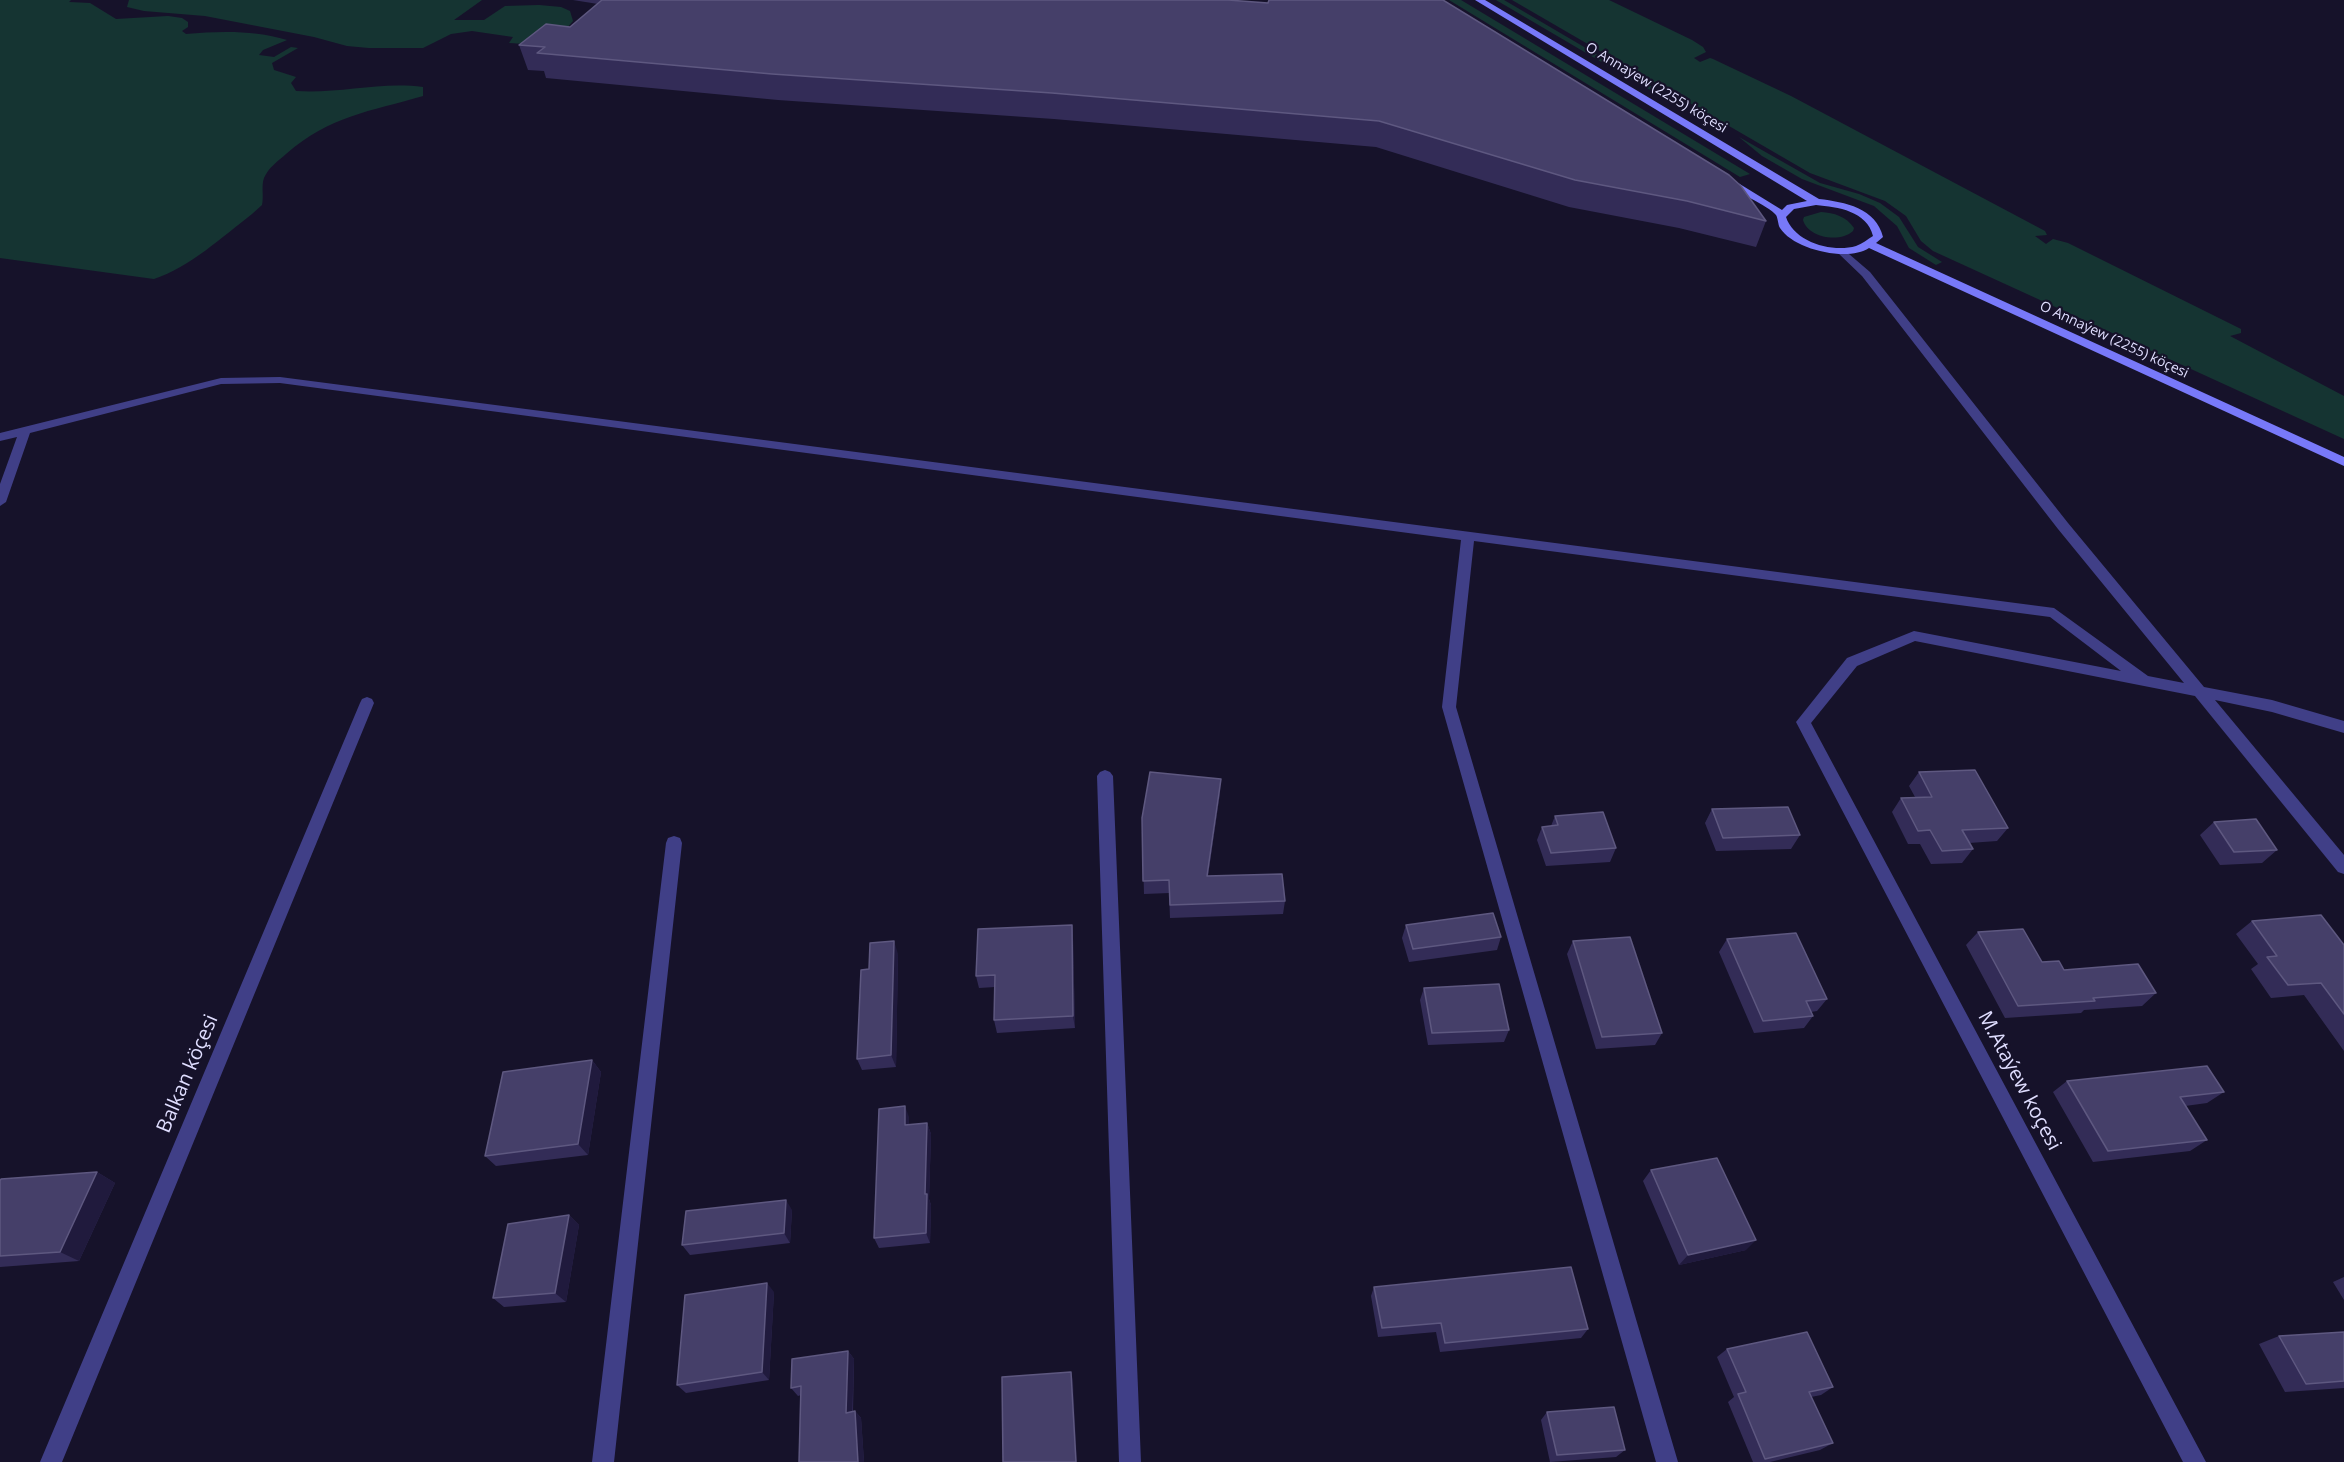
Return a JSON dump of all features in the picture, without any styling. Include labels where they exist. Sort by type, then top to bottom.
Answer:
[{"type":"main road","name":"O Annaýew (2255) köçesi","points":[[1479,0],[1816,202]]},
{"type":"main road","points":[[1723,177],[1781,214]]},
{"type":"main road","points":[[1816,202],[1843,207],[1866,217],[1878,230],[1878,237],[1871,245],[1856,250],[1842,251],[1817,247],[1795,238],[1785,230],[1781,222],[1781,214],[1794,206],[1816,202]]},
{"type":"main road","name":"O Annaýew (2255) köçesi","points":[[1871,245],[2344,462]]},
{"type":"street","points":[[1842,251],[1866,274],[2063,526],[2344,867]]},
{"type":"street","points":[[0,437],[221,381],[280,381],[2054,613],[2145,682],[2272,706],[2344,727]]},
{"type":"street","points":[[0,502],[25,430]]},
{"type":"street","points":[[1468,536],[1449,707],[1667,1462]]},
{"type":"street","name":"M.Ataýew koçesi","points":[[2145,682],[1914,636],[1852,662],[1803,722],[2195,1462]]},
{"type":"street","name":"Balkan köçesi","points":[[51,1462],[367,703]]},
{"type":"street","points":[[1105,776],[1130,1462]]},
{"type":"street","points":[[603,1462],[674,843]]},
{"type":"green space","points":[[0,0],[71,0],[69,2],[90,3],[116,19],[168,16],[182,18],[188,22],[188,27],[182,31],[186,34],[237,32],[262,34],[287,40],[263,50],[259,55],[274,57],[291,47],[298,48],[272,63],[274,70],[296,77],[291,83],[296,91],[407,86],[423,87],[423,96],[351,116],[303,141],[266,174],[262,205],[193,259],[154,279],[0,258]]},
{"type":"green space","points":[[129,0],[482,0],[454,20],[484,20],[505,6],[539,5],[561,7],[570,11],[573,21],[559,35],[537,44],[509,43],[513,37],[472,31],[451,34],[423,48],[369,48],[347,46],[314,37],[205,16],[144,11],[127,7]]},
{"type":"green space","points":[[1449,0],[1461,0],[1750,174],[1740,177]]},
{"type":"green space","points":[[1496,0],[1504,0],[1678,102],[1644,87]]},
{"type":"green space","points":[[1512,0],[1609,0],[1703,47],[1706,52],[1694,58],[1700,62],[1713,59],[1791,96],[2045,231],[2047,235],[2035,236],[2046,244],[2053,239],[2068,243],[2241,329],[2241,333],[2230,336],[2344,396],[2344,439],[1933,251],[1921,241],[1906,216],[1885,201],[1810,173]]},
{"type":"green space","points":[[1739,137],[1820,183],[1859,194],[1880,203],[1899,217],[1918,247],[1942,262],[1936,265],[1909,248],[1897,226],[1874,206],[1802,179],[1762,156]]},
{"type":"green space","points":[[1821,212],[1843,218],[1851,224],[1853,231],[1833,238],[1811,231],[1803,220],[1804,217]]},
{"type":"building","points":[[602,0],[1228,0],[1268,3],[1269,0],[1443,0],[1729,175],[1741,186],[1766,221],[1687,201],[1575,180],[1379,121],[1052,93],[772,74],[537,53],[545,47],[519,45],[546,24],[570,27]]},
{"type":"building","points":[[1975,770],[2008,828],[1962,830],[1973,849],[1942,851],[1930,830],[1918,831],[1901,798],[1932,797],[1919,772]]},
{"type":"building","points":[[1150,772],[1221,779],[1207,876],[1282,874],[1285,901],[1170,905],[1169,880],[1143,881],[1142,818]]},
{"type":"building","points":[[1788,807],[1800,835],[1723,838],[1712,809]]},
{"type":"building","points":[[1603,812],[1616,848],[1551,853],[1542,827],[1558,825],[1555,816]]},
{"type":"building","points":[[2256,819],[2277,850],[2234,852],[2214,822]]},
{"type":"building","points":[[1493,913],[1501,937],[1413,949],[1406,925]]},
{"type":"building","points":[[2321,915],[2344,945],[2344,1014],[2321,983],[2288,985],[2267,957],[2277,956],[2252,921]]},
{"type":"building","points":[[1072,925],[1073,1016],[994,1020],[995,975],[976,976],[978,929]]},
{"type":"building","points":[[2023,929],[2042,962],[2059,961],[2064,970],[2138,964],[2156,993],[2093,998],[2095,1001],[2018,1006],[1978,932]]},
{"type":"building","points":[[1796,933],[1827,999],[1806,1001],[1813,1016],[1763,1021],[1727,939]]},
{"type":"building","points":[[1630,937],[1662,1033],[1602,1037],[1573,941]]},
{"type":"building","points":[[894,941],[891,1055],[857,1059],[861,970],[869,969],[870,943]]},
{"type":"building","points":[[1499,984],[1509,1030],[1432,1033],[1424,988]]},
{"type":"building","points":[[592,1060],[578,1144],[485,1156],[503,1072]]},
{"type":"building","points":[[2207,1066],[2224,1092],[2180,1097],[2207,1140],[2108,1151],[2067,1081]]},
{"type":"building","points":[[905,1106],[905,1125],[927,1123],[926,1233],[874,1238],[879,1109]]},
{"type":"building","points":[[1717,1158],[1756,1240],[1688,1255],[1651,1170]]},
{"type":"building","points":[[97,1172],[60,1252],[0,1256],[1,1179]]},
{"type":"building","points":[[786,1200],[784,1233],[682,1245],[686,1211]]},
{"type":"building","points":[[569,1215],[555,1293],[493,1298],[508,1224]]},
{"type":"building","points":[[1571,1267],[1588,1329],[1445,1343],[1441,1323],[1382,1328],[1374,1287]]},
{"type":"building","points":[[767,1283],[762,1372],[677,1385],[685,1295]]},
{"type":"building","points":[[1807,1332],[1833,1387],[1809,1392],[1833,1443],[1765,1459],[1738,1394],[1746,1392],[1727,1349]]},
{"type":"building","points":[[2344,1332],[2344,1381],[2306,1384],[2279,1336]]},
{"type":"building","points":[[848,1351],[846,1413],[855,1411],[858,1462],[799,1462],[801,1386],[791,1388],[792,1359]]},
{"type":"building","points":[[1071,1372],[1076,1462],[1003,1462],[1002,1377]]},
{"type":"building","points":[[1614,1407],[1625,1450],[1557,1455],[1547,1412]]}]
